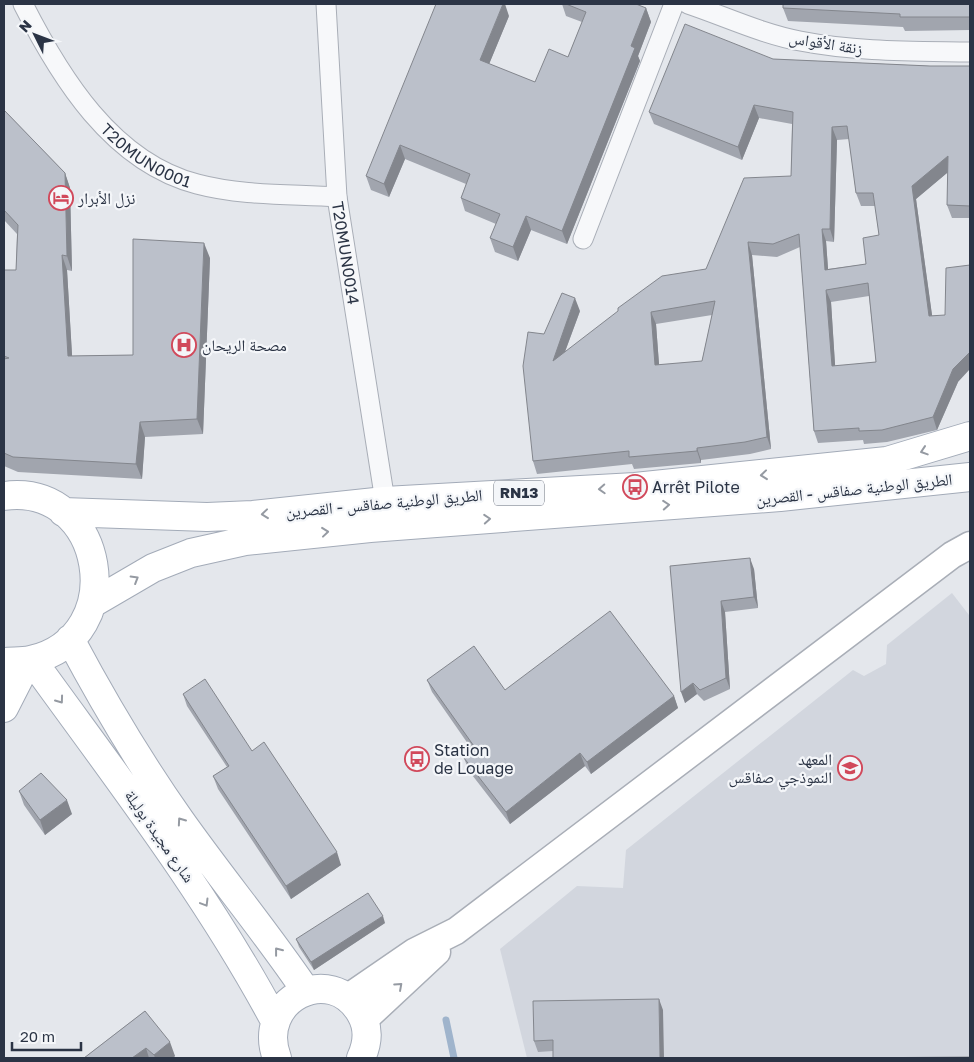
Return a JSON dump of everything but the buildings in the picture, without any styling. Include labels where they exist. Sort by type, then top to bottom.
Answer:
[{"type":"main road","name":"الطريق الوطنية صفاقس - القصرين","points":[[63,512],[207,517],[254,515],[385,501],[635,487],[887,461],[970,436]]},
{"type":"main road","name":"الطريق الوطنية صفاقس - القصرين","points":[[93,603],[153,568],[192,553],[245,541],[370,528],[780,497],[970,477]]},
{"type":"main road","points":[[4,496],[30,497],[47,502],[63,512],[81,530],[92,553],[96,578],[93,603],[80,628],[70,639],[53,652],[21,661],[4,708]]},
{"type":"main road","name":"شارع مجيدة بوليلة","points":[[70,639],[114,719],[179,818],[306,991],[292,998],[282,1008],[271,1046]]},
{"type":"main road","name":"شارع مجيدة بوليلة","points":[[21,661],[110,765],[199,893],[271,1046]]},
{"type":"main road","points":[[306,991],[320,989],[334,991],[347,998],[357,1008],[367,1045]]},
{"type":"street","name":"T20MUN0001","points":[[23,4],[41,39],[68,83],[92,114],[124,145],[144,160],[188,181],[221,189],[337,197]]},
{"type":"street","name":"T20MUN0014","points":[[326,4],[337,197],[385,501]]},
{"type":"street","points":[[583,239],[674,4]]},
{"type":"street","name":"زنقة الأقواس","points":[[688,4],[805,42],[879,51],[970,52]]},
{"type":"street","points":[[347,998],[414,952],[456,931],[961,550],[970,527]]},
{"type":"street","points":[[367,1045],[431,959],[456,931]]},
{"type":"shaded area","name":"المعهد النموذجي صفاقس","points":[[952,593],[969,615],[970,1058],[527,1058],[500,949],[577,886],[623,888],[626,850],[853,670],[864,676],[886,664],[887,645]]},
{"type":"waterway","points":[[446,1020],[454,1058]]},
{"type":"place","name":"نزل الأبرار","points":[[61,198]]},
{"type":"place","name":"مصحة الريحان","points":[[184,345]]},
{"type":"place","name":"Arrêt Pilote","points":[[635,487]]},
{"type":"place","name":"Station de Louage","points":[[417,759]]},
{"type":"place","name":"المعهد النموذجي صفاقس","points":[[850,768]]}]
